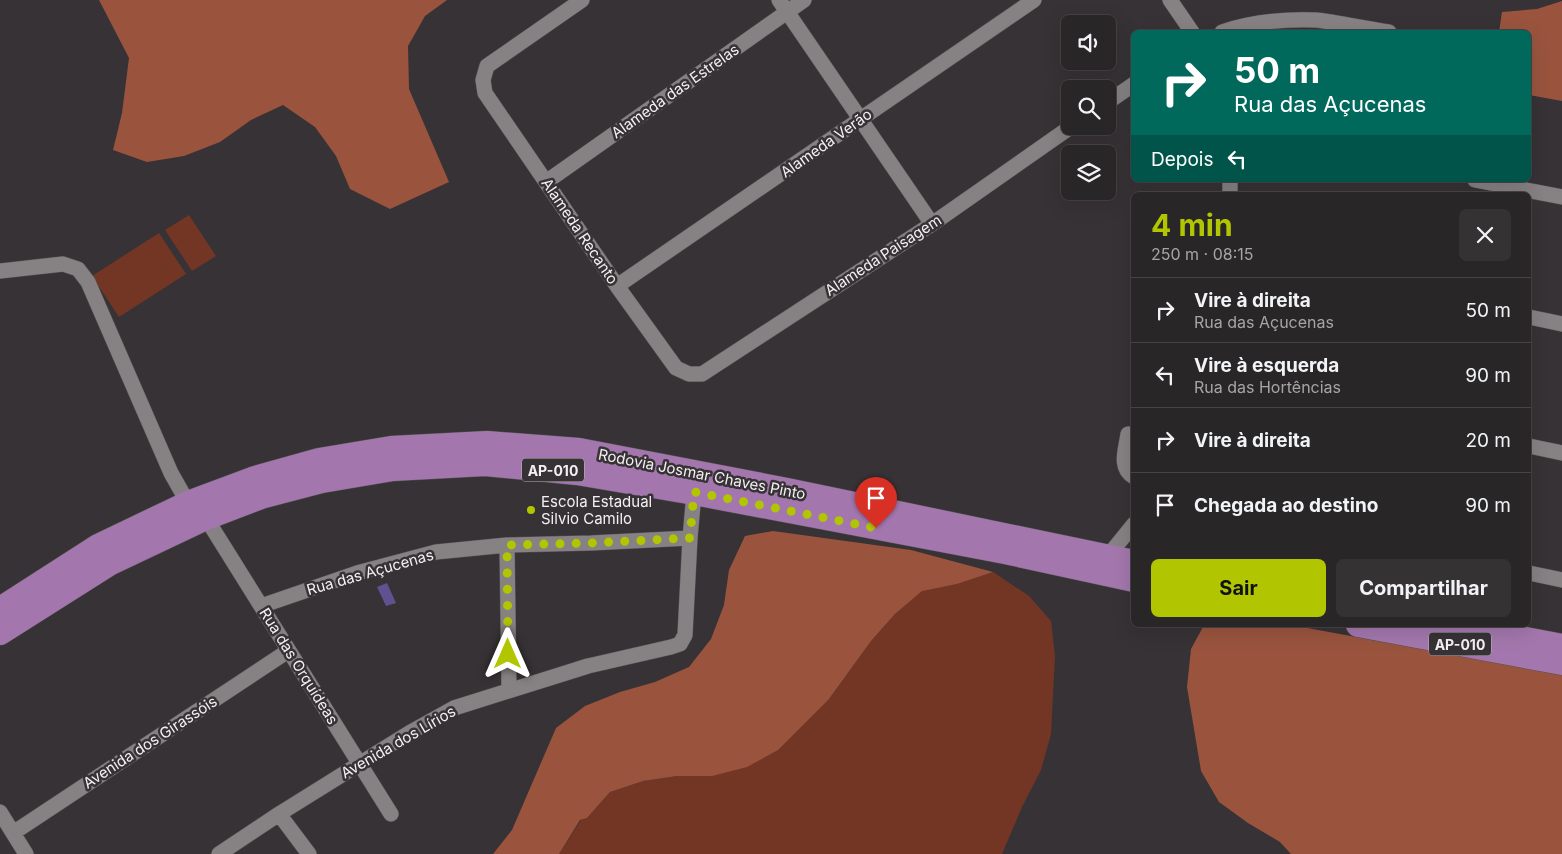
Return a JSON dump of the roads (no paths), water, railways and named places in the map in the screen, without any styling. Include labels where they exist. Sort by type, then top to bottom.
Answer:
[{"type":"main road","name":"Rodovia Josmar Chaves Pinto","points":[[0,608],[98,546],[188,503],[255,478],[319,460],[391,448],[486,443],[579,450],[1005,552],[1131,579]]},
{"type":"main road","name":"Rodovia Josmar Chaves Pinto","points":[[0,633],[109,564],[206,518],[260,497],[322,480],[393,469],[485,464],[577,472],[694,492],[785,500],[1131,561]]},
{"type":"main road","name":"AP-010","points":[[1380,627],[1403,629],[1562,663]]},
{"type":"main road","name":"AP-010","points":[[1462,627],[1562,646]]},
{"type":"street","name":"Alameda Recanto","points":[[582,0],[487,66],[483,80],[485,93],[617,286],[676,368],[689,374]]},
{"type":"street","name":"Alameda das Estrelas","points":[[546,182],[783,6],[804,0]]},
{"type":"street","name":"Alameda Verão","points":[[617,286],[1034,0]]},
{"type":"street","points":[[1170,0],[1191,30]]},
{"type":"street","points":[[783,6],[932,224]]},
{"type":"street","points":[[1228,30],[1268,22],[1316,20],[1377,30]]},
{"type":"street","points":[[1116,98],[1130,91]]},
{"type":"street","name":"Alameda Paisagem","points":[[689,374],[702,374],[932,224],[1061,134]]},
{"type":"street","points":[[1485,182],[1562,197]]},
{"type":"street","points":[[0,272],[63,264],[78,269],[88,282],[171,473],[188,503]]},
{"type":"street","points":[[1531,317],[1562,324]]},
{"type":"street","points":[[1128,434],[1124,461],[1125,468],[1131,475]]},
{"type":"street","points":[[1531,446],[1562,453]]},
{"type":"street","points":[[690,538],[694,492]]},
{"type":"street","name":"Rua das Orquídeas","points":[[206,518],[391,814]]},
{"type":"street","points":[[1108,556],[1131,528]]},
{"type":"street","name":"Rua das Açucenas","points":[[261,606],[357,573],[436,552],[507,545],[690,538]]},
{"type":"street","name":"Avenida dos Lírios","points":[[219,854],[279,814],[409,733],[454,708],[588,666],[680,644],[685,635],[690,538]]},
{"type":"street","points":[[507,545],[509,690]]},
{"type":"street","points":[[1531,573],[1562,580]]},
{"type":"street","name":"Avenida dos Girassóis","points":[[13,833],[288,651]]},
{"type":"street","points":[[0,812],[26,854]]},
{"type":"street","points":[[279,814],[309,854]]},
{"type":"place","name":"Escola Estadual Silvio Camilo","points":[[531,510]]}]
